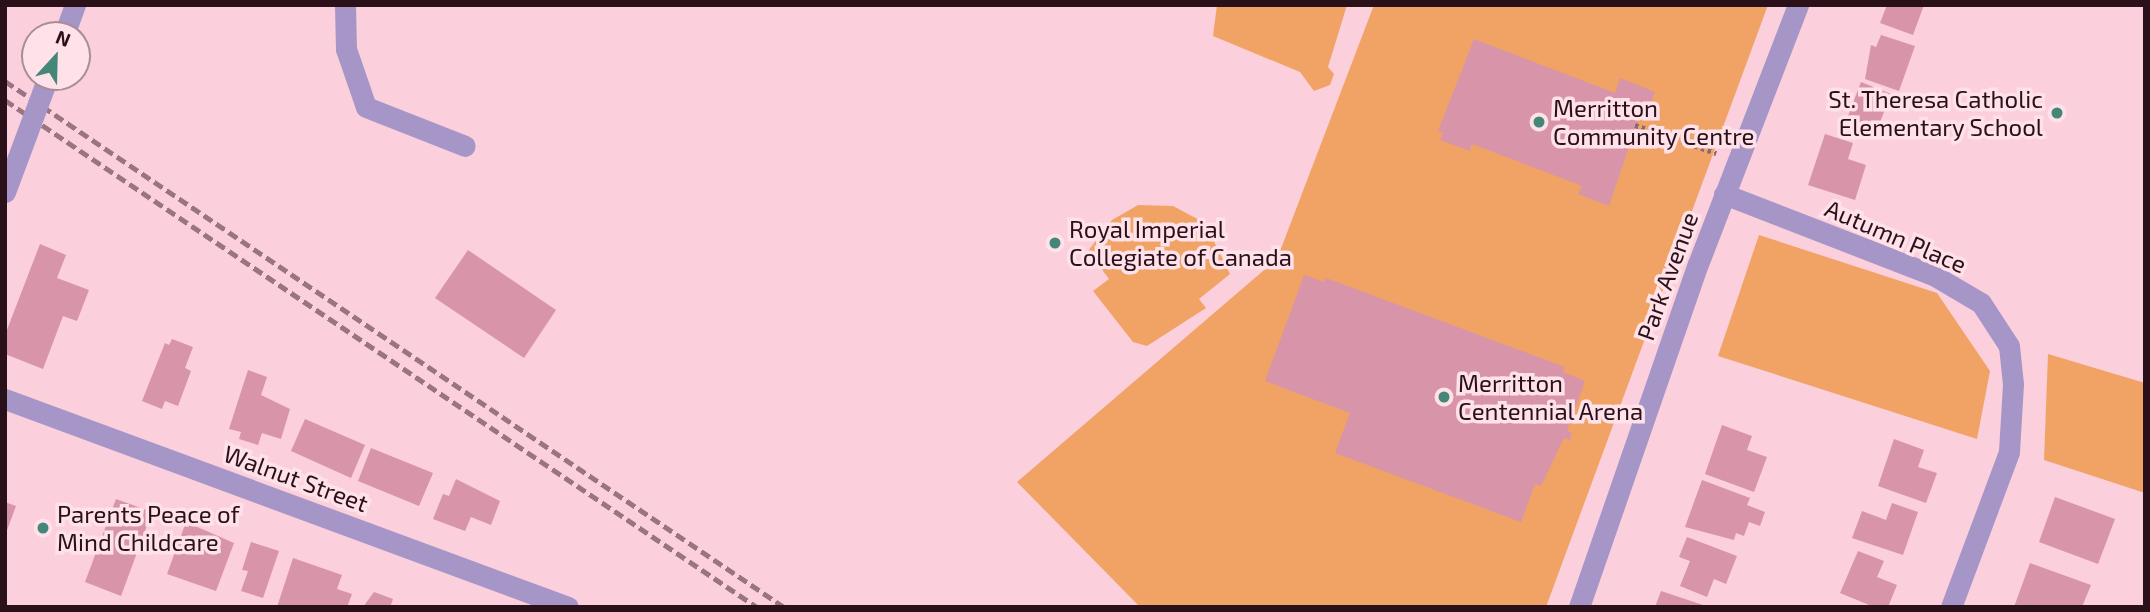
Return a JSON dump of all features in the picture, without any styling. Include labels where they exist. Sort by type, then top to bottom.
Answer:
[{"type":"street","points":[[345,5],[346,49],[366,107],[466,146]]},
{"type":"street","name":"Park Avenue","points":[[1579,607],[1724,194],[1798,5]]},
{"type":"street","points":[[5,192],[43,91]]},
{"type":"street","name":"Autumn Place","points":[[1724,194],[1934,276],[1981,303],[2009,346],[2013,384],[2009,452],[1951,607]]},
{"type":"street","name":"Walnut Street","points":[[5,399],[568,607]]},
{"type":"path","points":[[1636,124],[1717,153]]},
{"type":"shaded area","points":[[1217,5],[1347,5],[1328,67],[1334,74],[1330,85],[1314,91],[1300,72],[1213,36]]},
{"type":"shaded area","points":[[1374,5],[1768,5],[1546,607],[1140,607],[1017,482],[1277,259]]},
{"type":"shaded area","points":[[1138,205],[1173,206],[1205,223],[1230,274],[1199,299],[1206,308],[1147,346],[1133,342],[1093,291],[1109,279],[1088,251],[1112,220]]},
{"type":"shaded area","points":[[1759,235],[1937,293],[1990,371],[1977,439],[1718,356]]},
{"type":"shaded area","points":[[2048,354],[2145,383],[2145,493],[2044,460]]},
{"type":"building","points":[[1887,5],[1924,5],[1913,35],[1880,23]]},
{"type":"building","points":[[1881,35],[1915,46],[1899,91],[1865,79],[1871,45],[1876,47]]},
{"type":"building","name":"Merritton Community Centre","points":[[1474,39],[1615,93],[1620,78],[1655,92],[1645,119],[1639,117],[1609,206],[1578,194],[1582,186],[1472,144],[1470,151],[1440,140],[1443,132],[1438,131]]},
{"type":"building","points":[[1861,82],[1891,94],[1875,135],[1845,124]]},
{"type":"building","points":[[1825,134],[1853,143],[1848,159],[1866,165],[1855,200],[1808,185]]},
{"type":"building","points":[[40,244],[66,255],[57,278],[89,290],[77,321],[63,316],[43,369],[5,354],[5,335]]},
{"type":"building","points":[[468,250],[556,310],[524,358],[435,298]]},
{"type":"building","name":"Merritton Centennial Arena","points":[[1304,275],[1324,282],[1326,278],[1565,367],[1563,372],[1585,381],[1567,431],[1572,433],[1570,440],[1564,438],[1541,486],[1535,484],[1521,522],[1335,453],[1350,413],[1265,381]]},
{"type":"building","points":[[172,339],[193,347],[185,368],[191,371],[178,406],[165,401],[162,409],[142,401],[165,343],[169,345]]},
{"type":"building","points":[[248,370],[267,377],[261,395],[290,409],[281,439],[262,433],[258,445],[239,439],[241,432],[229,429]]},
{"type":"building","points":[[305,419],[365,445],[351,478],[291,451]]},
{"type":"building","points":[[1722,425],[1752,436],[1747,450],[1767,457],[1754,492],[1705,474]]},
{"type":"building","points":[[1894,439],[1924,450],[1918,467],[1937,473],[1926,503],[1878,486]]},
{"type":"building","points":[[371,448],[433,473],[419,506],[358,481]]},
{"type":"building","points":[[456,479],[500,501],[491,525],[471,517],[465,531],[433,519],[443,494],[449,496]]},
{"type":"building","points":[[1702,480],[1750,498],[1747,505],[1765,512],[1760,526],[1749,522],[1744,536],[1736,533],[1734,540],[1685,527]]},
{"type":"building","points":[[2055,497],[2115,519],[2098,564],[2039,542]]},
{"type":"building","points":[[116,499],[152,512],[121,596],[85,582]]},
{"type":"building","points":[[5,502],[16,506],[6,533],[5,533]]},
{"type":"building","points":[[1892,503],[1918,512],[1903,555],[1852,538],[1862,511],[1886,520]]},
{"type":"building","points":[[186,522],[234,543],[216,591],[167,574]]},
{"type":"building","points":[[1687,537],[1737,556],[1726,584],[1714,579],[1707,597],[1680,586],[1690,561],[1679,557]]},
{"type":"building","points":[[251,542],[279,551],[263,598],[241,591],[248,571],[242,570]]},
{"type":"building","points":[[1858,551],[1884,561],[1877,577],[1897,585],[1888,607],[1874,607],[1840,593]]},
{"type":"building","points":[[293,558],[342,575],[337,589],[352,594],[347,607],[277,607]]},
{"type":"building","points":[[2030,563],[2091,585],[2082,607],[2014,607]]},
{"type":"building","points":[[1661,591],[1706,606],[1655,607]]},
{"type":"building","points":[[374,592],[393,599],[390,607],[363,607]]},
{"type":"railway","points":[[5,81],[784,607]]},
{"type":"railway","points":[[5,100],[757,607]]},
{"type":"place","name":"St. Theresa Catholic Elementary School","points":[[2057,113]]},
{"type":"place","name":"Merritton Community Centre","points":[[1539,122]]},
{"type":"place","name":"Royal Imperial Collegiate of Canada","points":[[1055,243]]},
{"type":"place","name":"Merritton Centennial Arena","points":[[1444,397]]},
{"type":"place","name":"Parents Peace of Mind Childcare","points":[[43,528]]}]
